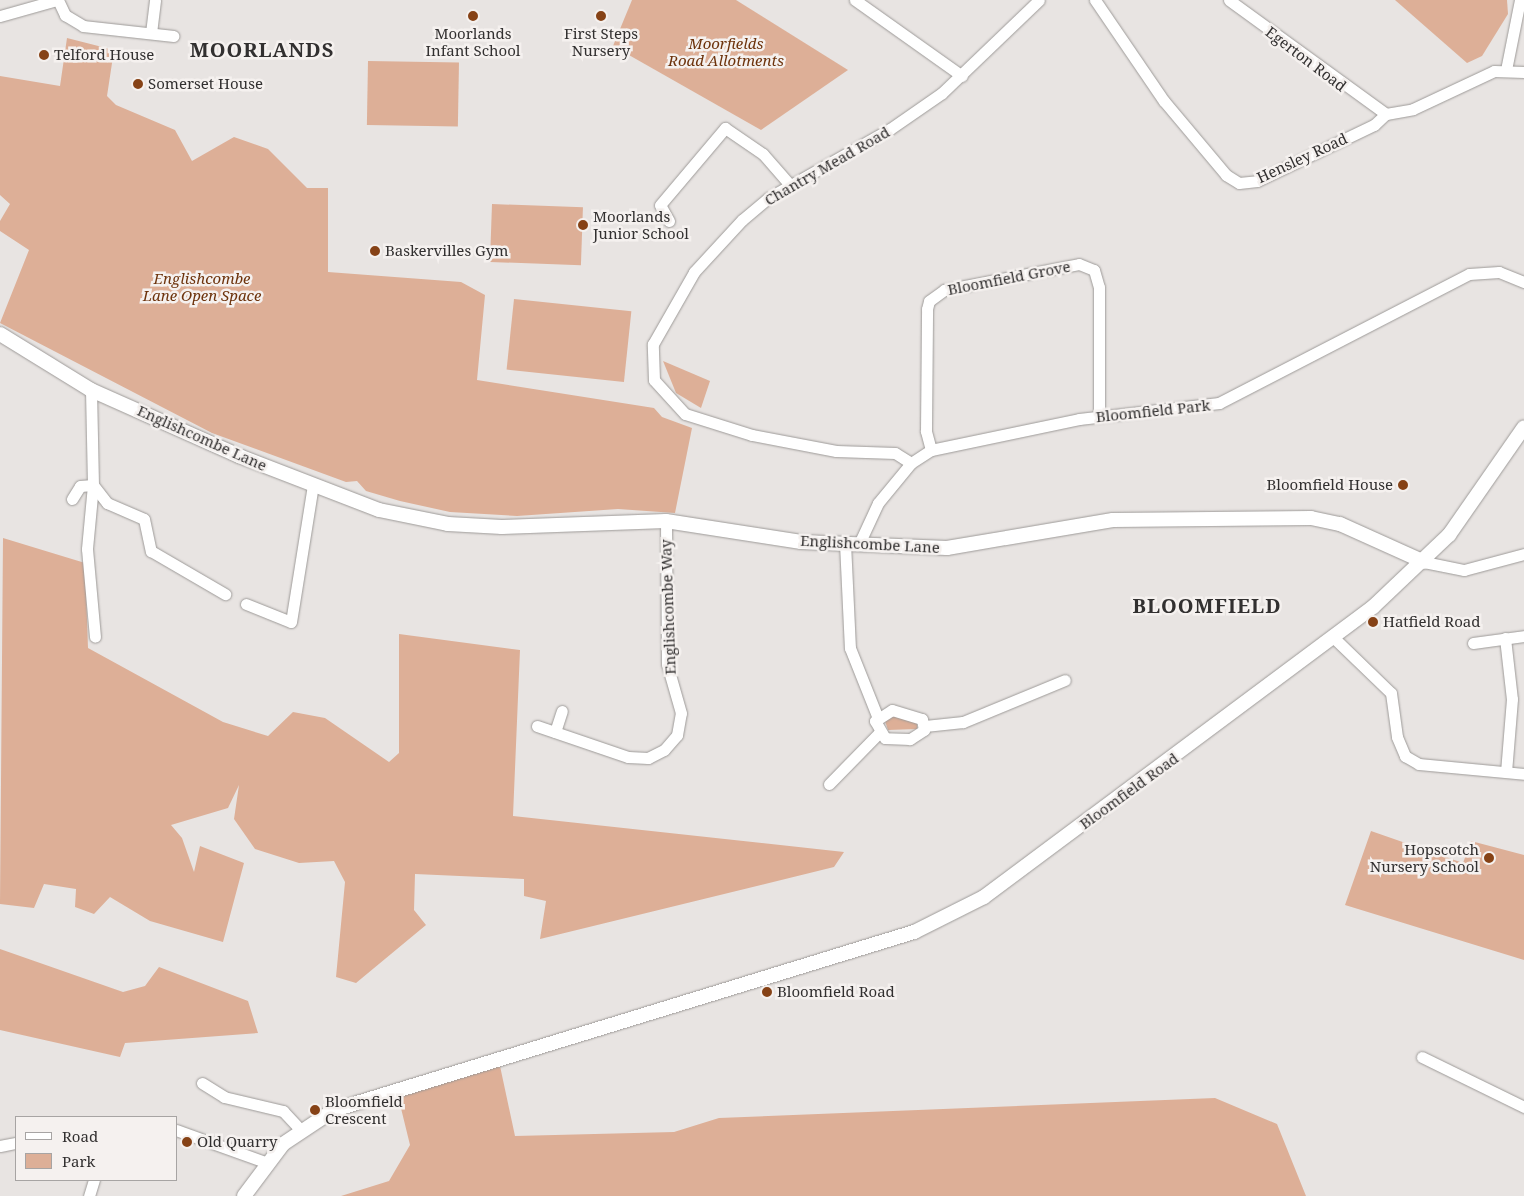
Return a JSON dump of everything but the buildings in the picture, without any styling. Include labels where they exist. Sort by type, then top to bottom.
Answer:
[{"type":"street","points":[[0,16],[57,0],[65,15],[83,26],[173,36]]},
{"type":"street","points":[[151,33],[155,0]]},
{"type":"street","points":[[855,0],[962,76]]},
{"type":"street","name":"Chantry Mead Road","points":[[911,463],[895,453],[808,446],[700,419],[672,404],[654,380],[653,344],[694,272],[742,220],[790,185],[890,129],[962,76],[1039,0]]},
{"type":"street","name":"Hensley Road","points":[[1095,0],[1164,101],[1226,175],[1239,184],[1257,181],[1374,125],[1386,114],[1413,109],[1506,70],[1524,72]]},
{"type":"street","name":"Egerton Road","points":[[1229,0],[1386,114]]},
{"type":"street","points":[[1506,70],[1520,0]]},
{"type":"street","points":[[669,221],[660,205],[725,128],[763,154],[790,185]]},
{"type":"street","name":"Bloomfield Grove","points":[[931,450],[926,431],[927,310],[929,301],[944,290],[1079,264],[1094,270],[1099,287],[1099,416]]},
{"type":"street","name":"Bloomfield Park","points":[[859,544],[878,504],[911,463],[931,450],[1099,416],[1200,408],[1228,400],[1469,274],[1499,272],[1524,282]]},
{"type":"street","name":"Englishcombe Lane","points":[[0,334],[91,390],[313,485],[379,510],[448,524],[502,527],[666,521],[801,542],[980,546],[1077,526],[1159,517],[1311,518],[1340,524],[1424,562]]},
{"type":"street","points":[[91,390],[93,485],[87,549],[95,637]]},
{"type":"street","name":"Bloomfield Road","points":[[244,1196],[265,1162],[300,1129],[371,1096],[688,1003],[948,919],[1012,878],[1334,638],[1424,562],[1473,505],[1524,427]]},
{"type":"street","points":[[72,499],[80,486],[93,485]]},
{"type":"street","points":[[93,485],[107,503],[144,520],[151,551],[225,594]]},
{"type":"street","points":[[246,604],[291,622],[313,485]]},
{"type":"street","name":"Englishcombe Way","points":[[536,726],[628,757],[648,758],[664,750],[677,735],[681,713],[666,664],[666,521]]},
{"type":"street","points":[[845,543],[850,648],[877,716],[879,733]]},
{"type":"street","points":[[1424,562],[1464,570],[1524,554]]},
{"type":"street","points":[[1473,643],[1524,636]]},
{"type":"street","points":[[1334,638],[1391,693],[1397,737],[1405,756],[1419,764],[1524,774]]},
{"type":"street","points":[[1505,638],[1512,698],[1506,772]]},
{"type":"street","points":[[925,726],[963,722],[1065,680]]},
{"type":"street","points":[[555,732],[562,711]]},
{"type":"street","points":[[877,716],[908,711],[922,718],[925,726]]},
{"type":"street","points":[[879,733],[893,740],[910,739],[918,737],[925,726]]},
{"type":"street","points":[[829,784],[879,733]]},
{"type":"street","points":[[1422,1057],[1524,1107]]},
{"type":"street","points":[[202,1083],[224,1097],[283,1111],[300,1129]]},
{"type":"street","points":[[178,1131],[265,1162]]},
{"type":"street","points":[[0,1146],[15,1143]]},
{"type":"street","points":[[89,1196],[94,1181]]},
{"type":"green space","name":"Moorfields Road Allotments","points":[[632,0],[736,0],[848,70],[761,130],[613,46]]},
{"type":"green space","points":[[1395,0],[1507,0],[1508,14],[1482,56],[1467,63]]},
{"type":"green space","name":"Englishcombe Lane Open Space","points":[[67,38],[114,50],[107,96],[116,105],[175,130],[192,161],[234,137],[268,149],[307,188],[328,188],[328,272],[461,282],[485,295],[477,380],[654,408],[662,417],[692,428],[675,513],[618,509],[517,516],[450,512],[400,501],[366,491],[357,481],[346,482],[212,433],[0,323],[29,250],[0,231],[0,221],[10,204],[0,195],[0,76],[60,86]]},
{"type":"green space","points":[[368,61],[459,63],[458,127],[367,125]]},
{"type":"green space","points":[[492,204],[583,207],[581,265],[490,262]]},
{"type":"green space","points":[[514,299],[631,311],[624,382],[507,370]]},
{"type":"green space","points":[[663,361],[710,381],[701,408],[676,393]]},
{"type":"green space","points":[[3,538],[85,563],[88,648],[223,722],[268,736],[293,712],[325,718],[389,762],[399,753],[399,634],[520,650],[513,816],[844,852],[834,867],[540,939],[546,901],[524,896],[524,879],[415,874],[414,910],[426,925],[356,983],[336,977],[345,882],[334,861],[299,863],[255,849],[234,819],[239,785],[228,808],[171,825],[182,838],[194,872],[200,846],[244,863],[223,942],[150,921],[110,897],[94,914],[75,907],[76,889],[44,884],[34,908],[0,904]]},
{"type":"green space","points":[[893,715],[917,721],[917,729],[888,730],[885,721]]},
{"type":"green space","points":[[1371,831],[1463,863],[1471,841],[1524,855],[1524,960],[1345,905]]},
{"type":"green space","points":[[0,949],[123,992],[145,986],[159,967],[248,1001],[258,1033],[125,1043],[120,1057],[0,1030]]},
{"type":"green space","points":[[500,1066],[515,1136],[674,1132],[719,1118],[1215,1098],[1277,1124],[1306,1196],[341,1196],[389,1181],[410,1145],[398,1096]]},
{"type":"place","name":"Moorlands Infant School","points":[[473,16]]},
{"type":"place","name":"First Steps Nursery","points":[[601,16]]},
{"type":"place","name":"Telford House","points":[[44,55]]},
{"type":"place","name":"Somerset House","points":[[138,84]]},
{"type":"place","name":"Moorlands Junior School","points":[[583,225]]},
{"type":"place","name":"Baskervilles Gym","points":[[375,251]]},
{"type":"place","name":"Bloomfield House","points":[[1403,485]]},
{"type":"place","name":"Hatfield Road","points":[[1373,622]]},
{"type":"place","name":"Hopscotch Nursery School","points":[[1489,858]]},
{"type":"place","name":"Bloomfield Road","points":[[767,992]]},
{"type":"place","name":"Bloomfield Crescent","points":[[315,1110]]},
{"type":"place","name":"Old Quarry","points":[[187,1142]]},
{"type":"district","name":"MOORLANDS","points":[[262,49]]},
{"type":"district","name":"BLOOMFIELD","points":[[1207,605]]}]
